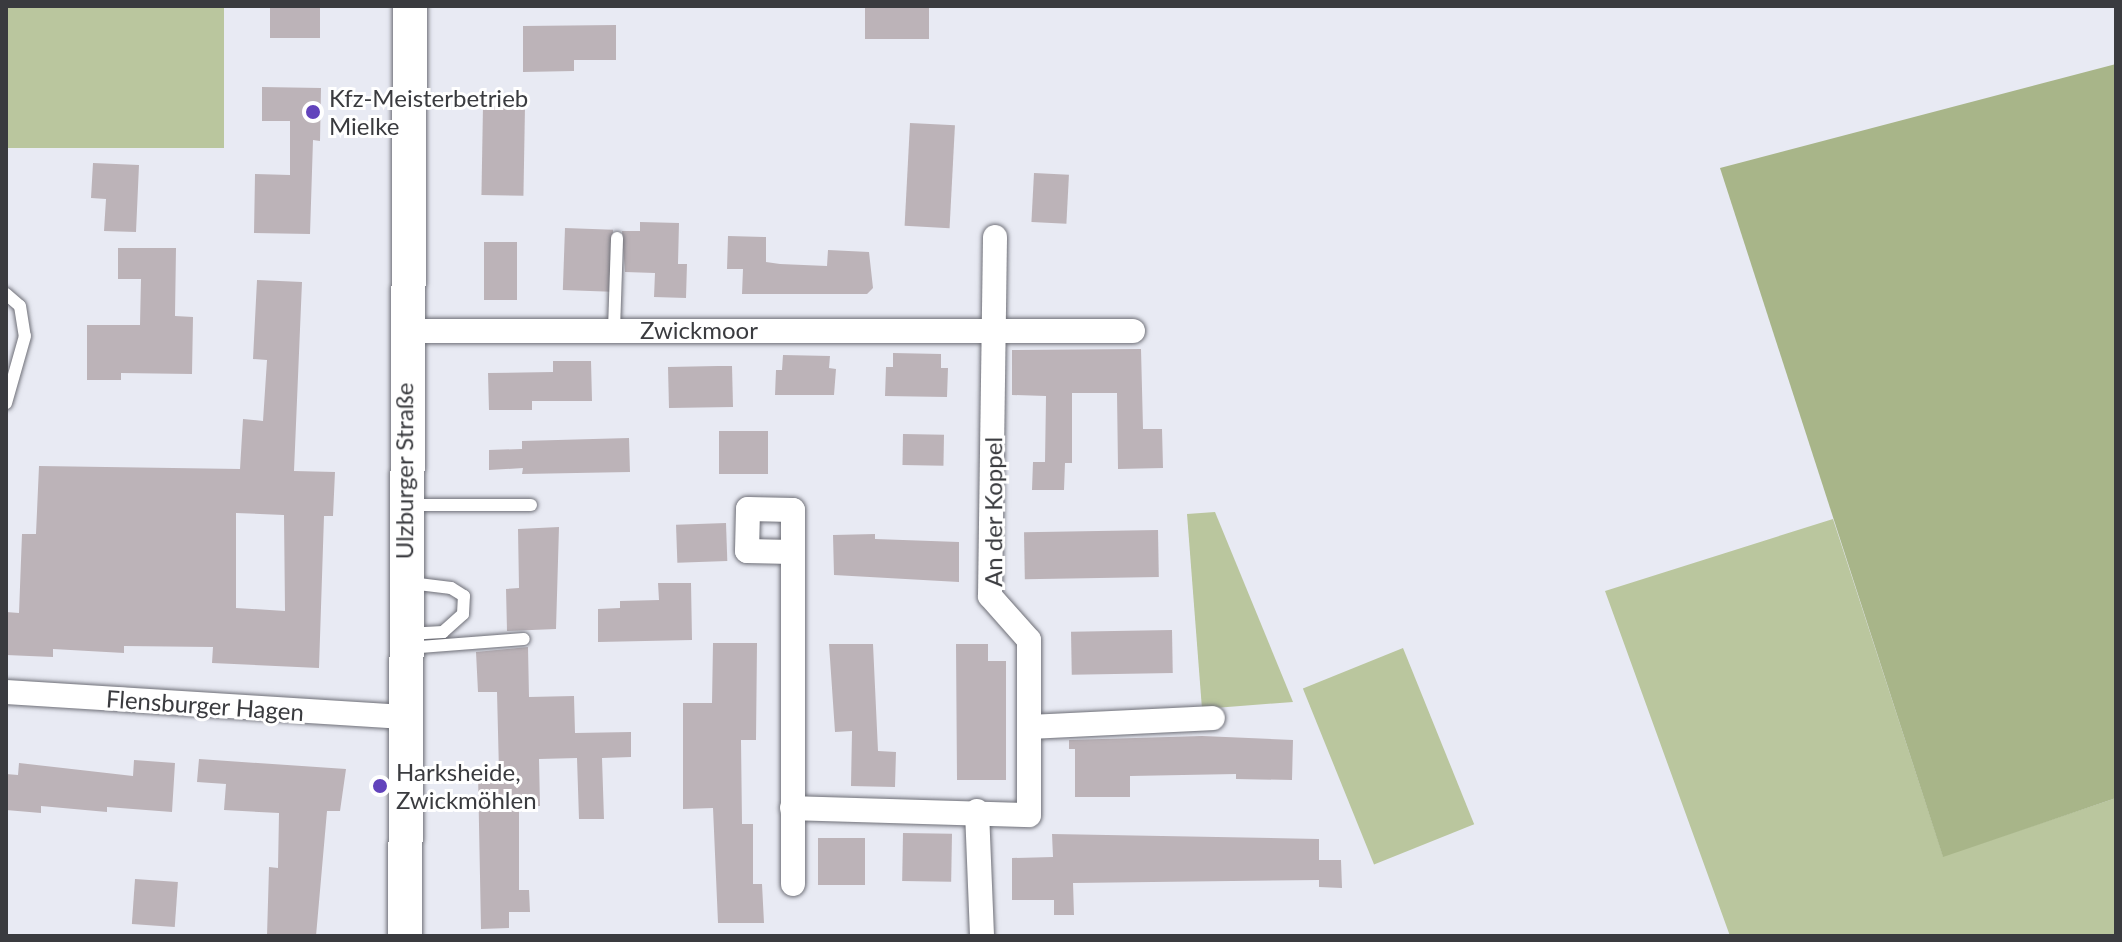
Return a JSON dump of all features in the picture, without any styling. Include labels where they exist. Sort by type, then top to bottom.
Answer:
[{"type":"main road","name":"Ulzburger Straße","points":[[405,936],[404,331],[410,6]]},
{"type":"street","points":[[994,330],[995,237]]},
{"type":"street","name":"An der Koppel","points":[[792,808],[977,811],[1029,815],[1029,640],[990,596],[994,330]]},
{"type":"street","name":"Zwickmoor","points":[[404,331],[1133,331]]},
{"type":"street","points":[[792,552],[793,884]]},
{"type":"street","name":"Flensburger Hagen","points":[[6,692],[404,717]]},
{"type":"street","points":[[1031,727],[1213,718]]},
{"type":"street","points":[[977,811],[982,936]]},
{"type":"lane","points":[[614,330],[617,238]]},
{"type":"lane","points":[[6,294],[20,306],[25,336],[6,403]]},
{"type":"lane","points":[[404,504],[531,505]]},
{"type":"lane","points":[[404,583],[451,588],[464,596],[463,614],[443,632],[404,641]]},
{"type":"lane","points":[[404,641],[524,639]]},
{"type":"green space","points":[[6,6],[224,6],[224,148],[6,148]]},
{"type":"green space","points":[[2116,64],[2116,798],[1943,857],[1720,168]]},
{"type":"green space","points":[[1215,512],[1293,702],[1202,709],[1187,514]]},
{"type":"green space","points":[[1833,519],[1943,856],[2116,798],[2116,936],[1730,936],[1605,591]]},
{"type":"green space","points":[[1403,648],[1474,824],[1374,865],[1303,688]]},
{"type":"building","points":[[270,6],[320,6],[320,38],[270,38]]},
{"type":"building","points":[[865,6],[929,6],[929,39],[865,39]]},
{"type":"building","points":[[616,25],[616,60],[574,60],[574,71],[523,72],[523,26]]},
{"type":"building","points":[[262,87],[321,88],[320,141],[313,140],[310,234],[254,233],[255,174],[290,175],[290,121],[262,121]]},
{"type":"building","points":[[483,106],[525,107],[523,196],[481,195]]},
{"type":"building","points":[[910,123],[955,125],[950,228],[905,226]]},
{"type":"building","points":[[93,163],[139,165],[136,232],[104,231],[106,199],[91,198]]},
{"type":"building","points":[[1034,173],[1069,175],[1066,224],[1031,222]]},
{"type":"building","points":[[640,222],[679,223],[678,264],[687,264],[686,298],[654,297],[655,273],[625,272],[622,231],[640,231]]},
{"type":"building","points":[[565,228],[613,230],[611,292],[563,290]]},
{"type":"building","points":[[728,236],[766,237],[766,262],[780,264],[827,266],[828,250],[869,252],[873,288],[867,294],[742,294],[743,269],[727,269]]},
{"type":"building","points":[[484,242],[517,242],[517,300],[484,300]]},
{"type":"building","points":[[118,248],[176,248],[175,316],[193,317],[192,374],[121,373],[121,380],[87,380],[87,325],[140,325],[141,279],[118,279]]},
{"type":"building","points":[[257,280],[302,282],[294,471],[335,472],[333,516],[324,516],[319,668],[212,663],[213,647],[124,646],[124,653],[53,649],[53,657],[6,655],[6,612],[19,613],[22,534],[36,534],[39,466],[240,469],[243,419],[263,421],[267,360],[253,359]],"holes":[[[236,513],[284,515],[285,611],[236,608]]]},
{"type":"building","points":[[1141,349],[1143,429],[1162,429],[1163,468],[1118,469],[1117,393],[1072,393],[1072,463],[1065,463],[1064,490],[1032,490],[1033,462],[1045,462],[1046,396],[1012,395],[1012,350]]},
{"type":"building","points":[[893,353],[941,354],[941,368],[948,368],[947,397],[885,396],[886,367],[893,367]]},
{"type":"building","points":[[783,355],[830,356],[829,368],[836,369],[834,395],[775,395],[776,370],[782,370]]},
{"type":"building","points":[[553,361],[591,361],[592,401],[532,401],[532,410],[489,410],[488,373],[553,372]]},
{"type":"building","points":[[732,366],[733,407],[669,408],[668,367]]},
{"type":"building","points":[[719,431],[768,431],[768,474],[719,474]]},
{"type":"building","points":[[903,434],[944,435],[943,466],[902,465]]},
{"type":"building","points":[[629,438],[630,472],[522,474],[523,468],[489,470],[489,450],[522,449],[522,441]]},
{"type":"building","points":[[726,523],[727,561],[677,563],[676,525]]},
{"type":"building","points":[[559,527],[556,629],[507,631],[506,589],[519,588],[518,529]]},
{"type":"building","points":[[1158,530],[1159,577],[1025,579],[1024,532]]},
{"type":"building","points":[[875,534],[875,539],[959,542],[959,582],[834,575],[833,535]]},
{"type":"building","points":[[658,583],[691,583],[692,640],[598,642],[598,609],[620,608],[620,601],[659,600]]},
{"type":"building","points":[[1172,630],[1173,673],[1072,675],[1071,632]]},
{"type":"building","points":[[713,643],[757,643],[756,740],[741,740],[742,824],[753,824],[753,884],[762,884],[764,923],[718,923],[713,808],[683,809],[683,703],[712,703]]},
{"type":"building","points":[[829,644],[873,644],[878,751],[896,752],[895,787],[851,786],[852,731],[835,732]]},
{"type":"building","points":[[956,644],[988,644],[988,661],[1006,661],[1006,780],[957,780]]},
{"type":"building","points":[[528,647],[529,697],[574,696],[575,733],[631,732],[631,757],[602,758],[604,819],[579,819],[577,758],[539,759],[540,806],[519,806],[519,890],[529,890],[530,912],[509,912],[509,928],[481,929],[478,773],[499,772],[497,692],[478,692],[476,652]]},
{"type":"building","points":[[1202,736],[1293,740],[1292,780],[1236,779],[1236,774],[1130,776],[1130,797],[1075,797],[1075,749],[1069,749],[1069,740]]},
{"type":"building","points":[[199,759],[346,769],[340,811],[327,811],[316,936],[267,936],[269,867],[278,868],[279,813],[224,810],[226,784],[197,782]]},
{"type":"building","points":[[134,760],[175,763],[172,812],[107,807],[107,812],[41,806],[41,813],[6,810],[6,774],[18,775],[19,763],[133,776]]},
{"type":"building","points":[[903,833],[952,834],[951,882],[902,881]]},
{"type":"building","points":[[1052,834],[1319,839],[1319,860],[1341,860],[1342,888],[1319,887],[1319,880],[1073,883],[1074,915],[1054,915],[1054,900],[1012,900],[1012,858],[1053,857]]},
{"type":"building","points":[[818,838],[865,838],[865,885],[818,885]]},
{"type":"building","points":[[135,879],[178,882],[175,927],[132,924]]},
{"type":"place","name":"Kfz-Meisterbetrieb Mielke","points":[[313,112]]},
{"type":"place","name":"Harksheide, Zwickmöhlen","points":[[380,786]]}]
